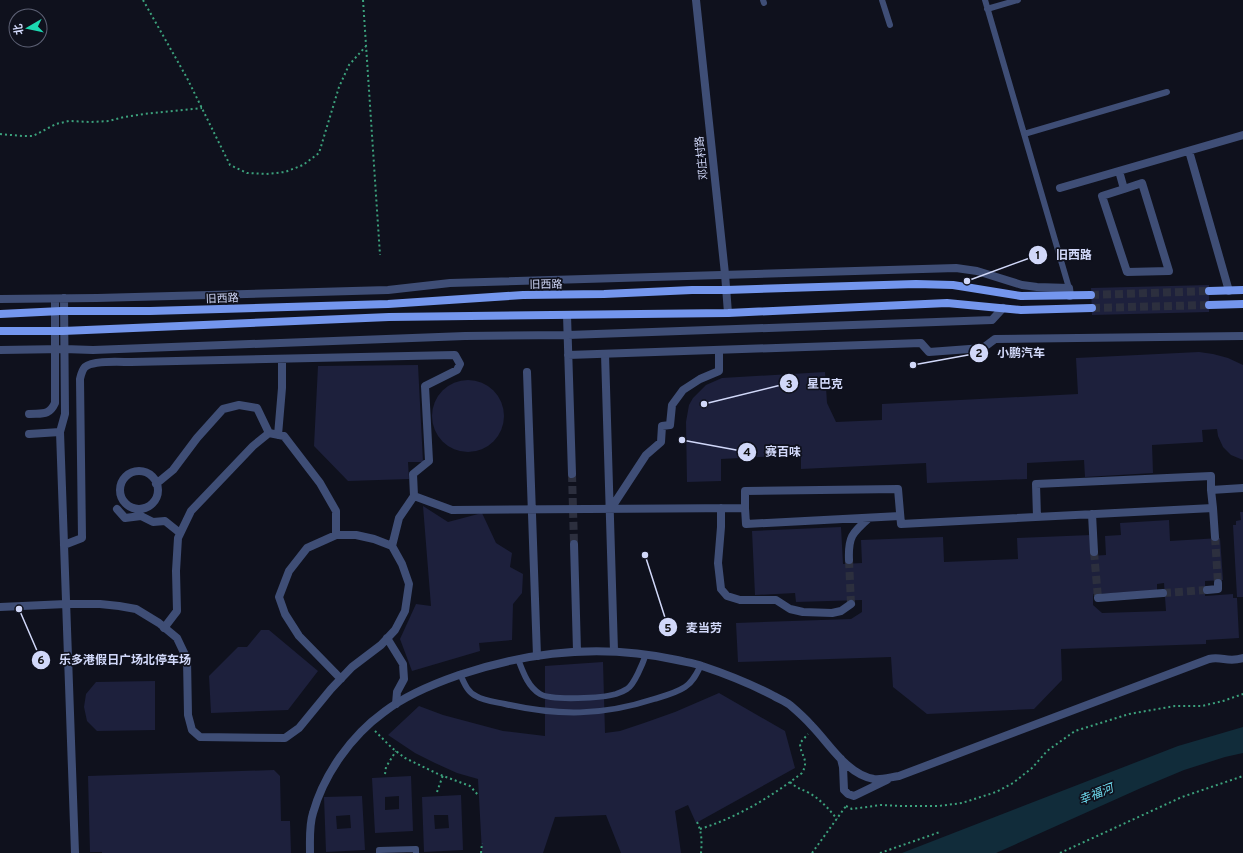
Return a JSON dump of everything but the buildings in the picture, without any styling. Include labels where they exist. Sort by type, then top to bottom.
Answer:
[{"type":"main road","name":"旧西路","points":[[0,314],[54,311],[150,311],[388,304],[523,296],[942,284],[1021,296],[1070,292],[1091,296]]},
{"type":"main road","points":[[1209,291],[1243,290]]},
{"type":"main road","points":[[0,332],[64,331],[389,317],[728,313],[947,303],[1021,310],[1092,308]]},
{"type":"main road","points":[[1209,305],[1243,304]]},
{"type":"street","name":"邓庄村路","points":[[696,0],[728,313]]},
{"type":"street","points":[[1060,188],[1243,135]]},
{"type":"street","points":[[1188,151],[1229,291]]},
{"type":"street","points":[[1119,171],[1124,189]]},
{"type":"street","points":[[1142,183],[1169,271],[1128,272],[1102,196],[1124,189],[1142,183]]},
{"type":"street","points":[[0,299],[55,299],[388,290],[450,284],[725,274],[956,268],[977,271],[1022,285],[1070,292]]},
{"type":"street","points":[[64,298],[65,414],[60,432],[74,853]]},
{"type":"street","points":[[29,414],[46,413],[52,410],[55,403],[55,299]]},
{"type":"street","points":[[0,350],[93,350],[465,336],[992,320],[1003,308]]},
{"type":"street","points":[[567,315],[572,474]]},
{"type":"street","points":[[568,355],[920,343],[929,352],[982,348],[995,339],[1243,336]]},
{"type":"street","points":[[610,510],[646,455],[661,442],[662,426],[670,425],[672,405],[683,390],[700,379],[719,371],[719,350]]},
{"type":"street","points":[[605,354],[614,651]]},
{"type":"street","points":[[64,545],[82,538],[80,379],[81,373],[85,368],[92,364],[123,362],[455,355],[460,364],[457,370],[425,386],[429,461],[413,474],[414,496],[399,518],[392,546]]},
{"type":"street","points":[[278,435],[282,388],[282,359]]},
{"type":"street","points":[[527,372],[537,656]]},
{"type":"street","points":[[156,484],[174,470],[197,438],[223,409],[239,406],[257,408],[269,434]]},
{"type":"street","points":[[29,434],[60,432]]},
{"type":"street","points":[[164,628],[177,611],[176,571],[178,538],[191,511],[253,446],[269,434],[284,436],[320,483],[336,511],[336,535]]},
{"type":"street","points":[[117,509],[126,518],[134,513],[140,509],[147,508],[152,504],[156,498],[156,484],[151,476],[146,473],[140,471],[134,472],[128,474],[124,479],[119,490],[123,502],[134,513],[153,522],[165,521],[180,534]]},
{"type":"street","points":[[1037,517],[1036,484],[1211,476],[1215,538]]},
{"type":"street","points":[[1211,490],[1243,488]]},
{"type":"street","points":[[900,516],[746,524],[745,491],[898,489],[901,524],[1213,508]]},
{"type":"street","points":[[414,496],[452,510],[745,508]]},
{"type":"street","points":[[721,508],[718,563],[721,588],[728,596],[740,600],[776,600],[790,609],[803,612],[832,613],[841,610],[850,604]]},
{"type":"street","points":[[1092,514],[1094,552]]},
{"type":"street","points":[[849,560],[848,548],[851,536],[858,527],[869,518]]},
{"type":"street","points":[[0,607],[100,604],[136,609],[177,638],[187,659],[188,715],[192,730],[200,737],[285,738],[299,728],[352,667],[381,645],[396,630],[405,611],[409,584],[402,564],[392,546],[374,539],[356,535],[336,535],[306,548],[289,571],[279,597],[285,614],[299,636],[341,679]]},
{"type":"street","points":[[574,544],[577,651]]},
{"type":"street","points":[[1207,590],[1218,589],[1218,583]]},
{"type":"street","points":[[1098,598],[1162,593]]},
{"type":"street","points":[[387,638],[403,664],[404,679],[397,692],[396,704]]},
{"type":"street","points":[[310,853],[312,814],[318,798],[330,773],[364,728],[384,711],[407,696],[440,681],[479,668],[518,659],[577,651],[614,651],[646,654],[701,665],[764,691],[788,704],[815,729],[841,759],[853,770],[873,779],[900,776],[1209,659],[1215,658],[1235,661],[1243,658]]},
{"type":"street","points":[[841,759],[843,767],[844,790],[848,794],[854,796],[893,777]]},
{"type":"lane","points":[[882,0],[890,25]]},
{"type":"lane","points":[[985,0],[1070,292]]},
{"type":"lane","points":[[988,9],[1018,0]]},
{"type":"lane","points":[[1024,134],[1166,92]]},
{"type":"lane","points":[[518,659],[524,675],[531,687],[541,695],[555,698],[586,697],[616,694],[628,688],[642,666],[646,654]]},
{"type":"lane","points":[[460,674],[468,690],[476,696],[488,700],[544,712],[581,713],[600,712],[622,708],[666,695],[686,687],[695,677],[701,665]]},
{"type":"lane","points":[[379,853],[379,850],[416,849],[416,853]]},
{"type":"path","points":[[143,0],[187,78],[230,165],[247,173],[266,174],[286,172],[303,165],[319,153],[339,87],[349,65],[366,46]]},
{"type":"path","points":[[363,0],[380,254]]},
{"type":"path","points":[[0,134],[33,136],[56,124],[69,121],[92,122],[144,114],[202,108]]},
{"type":"path","points":[[846,806],[852,809],[881,805],[940,806],[962,803],[996,792],[1013,783],[1032,768],[1047,751],[1075,731],[1129,714],[1175,706],[1202,706],[1243,694]]},
{"type":"path","points":[[369,724],[405,758],[470,786],[479,796]]},
{"type":"path","points":[[700,829],[725,820],[766,799],[802,773],[805,768],[805,756],[802,752],[800,743],[815,729]]},
{"type":"path","points":[[385,774],[386,767],[396,751]]},
{"type":"path","points":[[437,792],[442,775]]},
{"type":"path","points":[[1060,853],[1182,797],[1243,776]]},
{"type":"path","points":[[790,782],[795,787],[808,792],[816,798],[826,806],[837,819]]},
{"type":"path","points":[[812,853],[854,796]]},
{"type":"path","points":[[697,822],[700,829],[702,843],[701,853]]},
{"type":"path","points":[[880,853],[940,832]]},
{"type":"path","points":[[481,853],[482,843]]},
{"type":"water","name":"幸福河","points":[[1243,727],[1243,753],[1184,770],[996,853],[902,853],[1178,746]]},
{"type":"tunnel","points":[[1091,295],[1209,291]]},
{"type":"tunnel","points":[[1092,308],[1209,305]]},
{"type":"tunnel","points":[[572,474],[574,544]]},
{"type":"tunnel","points":[[1215,537],[1218,583]]},
{"type":"tunnel","points":[[1094,552],[1098,598]]},
{"type":"tunnel","points":[[849,560],[851,604]]},
{"type":"tunnel","points":[[1163,593],[1207,590]]},
{"type":"place","name":"旧西路","points":[[967,281]]},
{"type":"place","name":"小鹏汽车","points":[[913,365]]},
{"type":"place","name":"星巴克","points":[[704,404]]},
{"type":"place","name":"赛百味","points":[[682,440]]},
{"type":"place","name":"麦当劳","points":[[645,555]]},
{"type":"place","name":"乐多港假日广场北停车场","points":[[19,609]]}]
